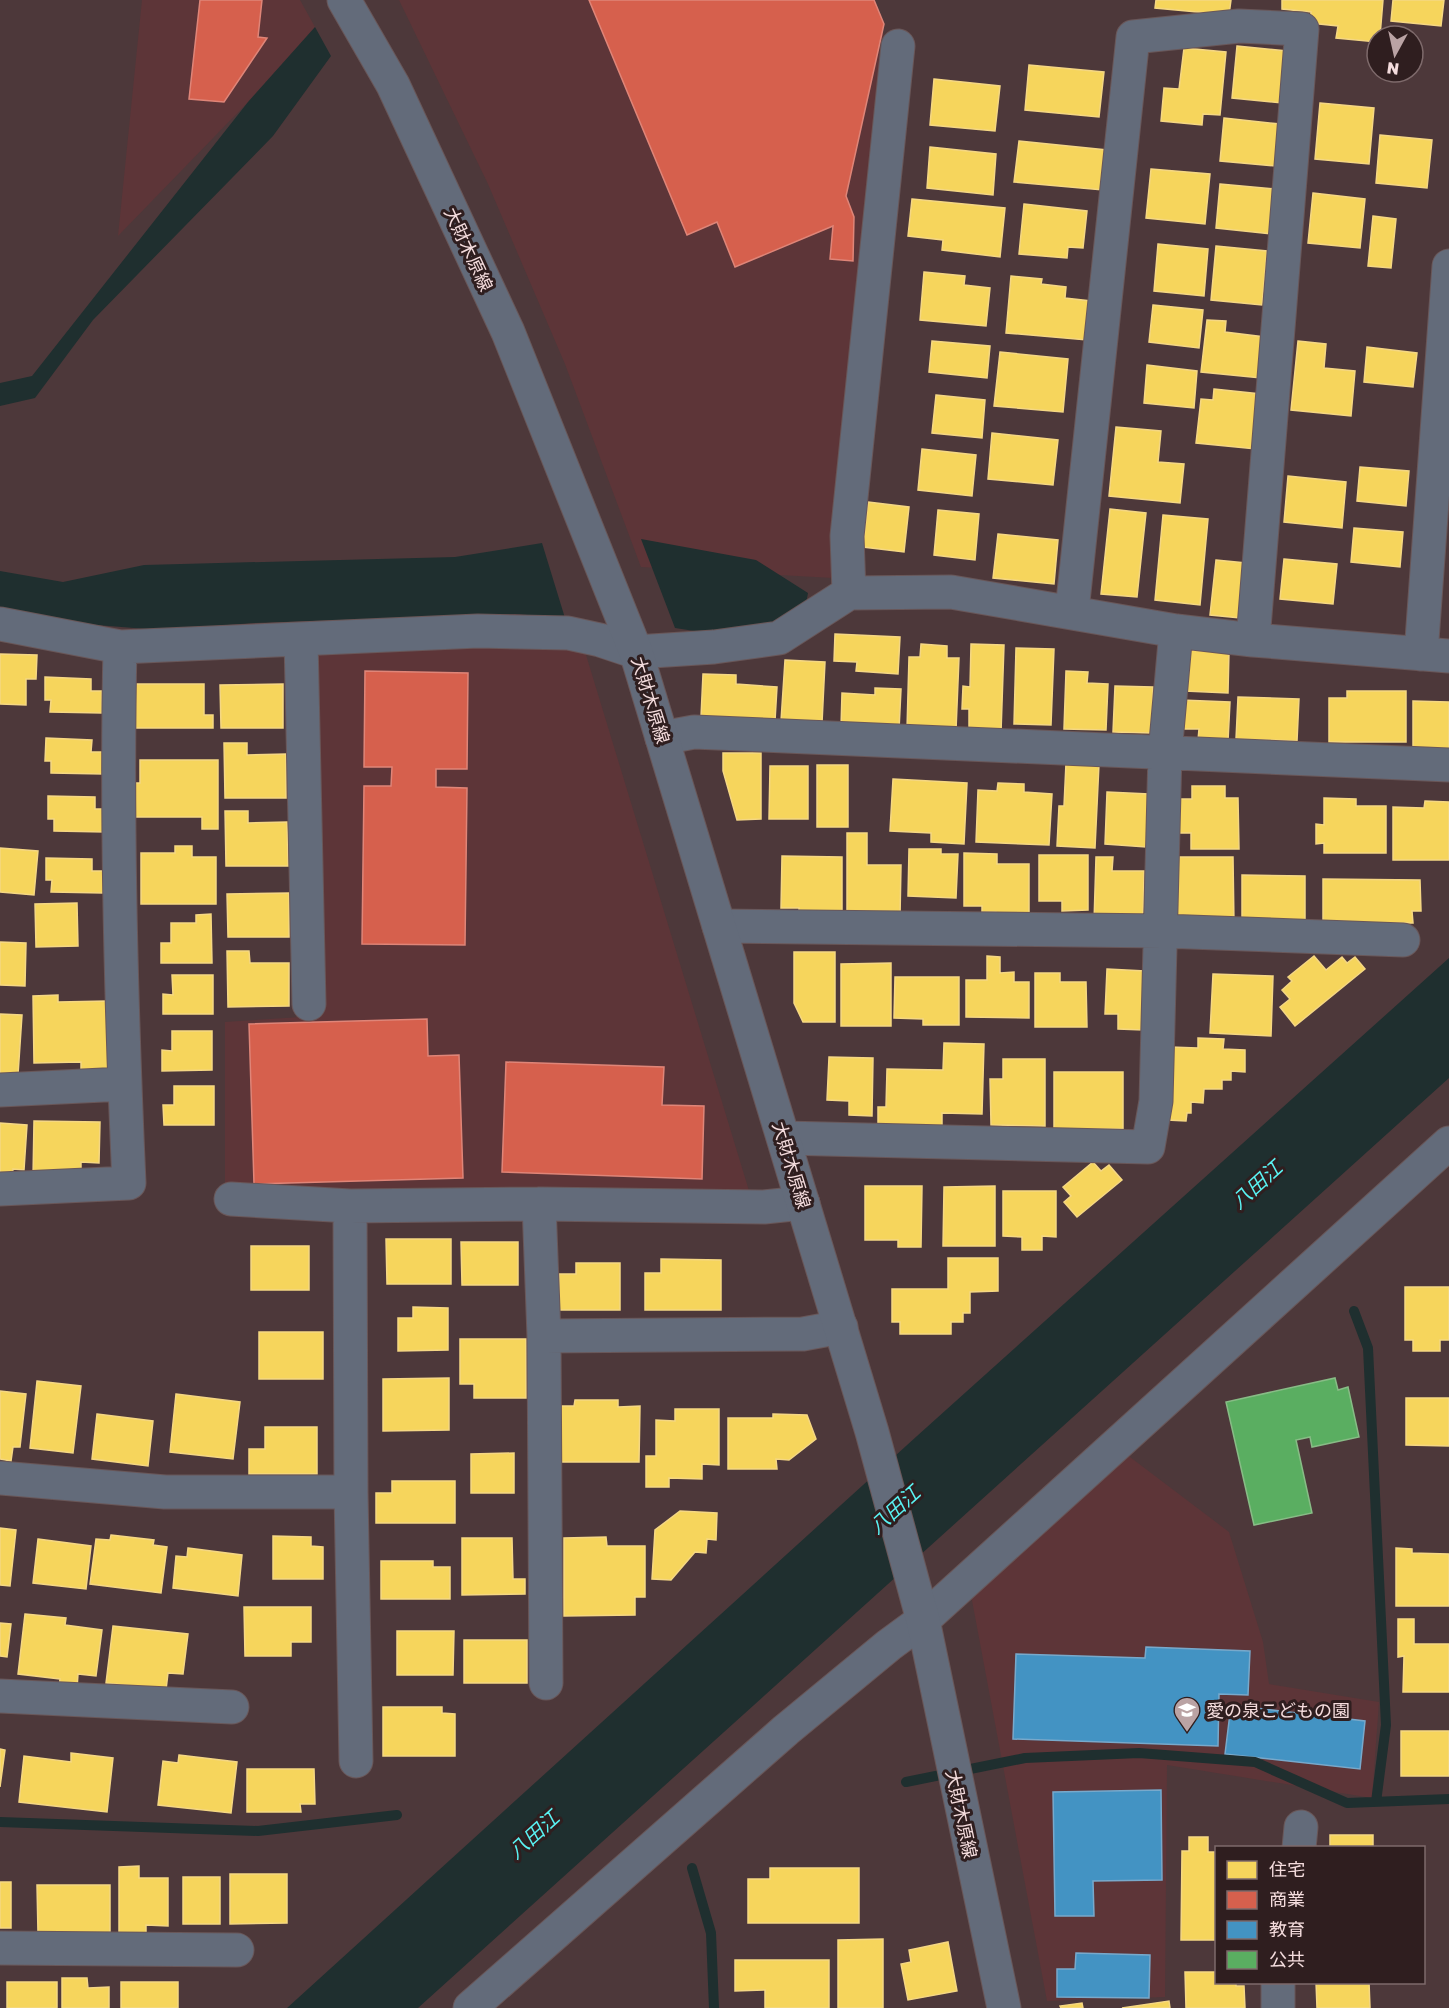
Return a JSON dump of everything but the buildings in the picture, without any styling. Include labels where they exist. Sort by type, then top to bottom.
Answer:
[{"type":"street","name":"大財木原線","points":[[344,0],[393,85],[508,332],[636,652],[872,1432],[923,1620],[1004,2008]]},
{"type":"street","points":[[1072,611],[1133,37],[1239,26],[1302,29],[1253,640]]},
{"type":"street","points":[[849,593],[847,536],[898,46]]},
{"type":"street","points":[[0,624],[120,647],[478,631],[567,633],[600,640],[636,652],[714,647],[779,638],[849,593],[951,592],[1072,611],[1176,631],[1253,640],[1435,655],[1449,266]]},
{"type":"street","points":[[783,1138],[1148,1148],[1156,1101],[1165,753],[1176,631]]},
{"type":"street","points":[[301,639],[309,1004]]},
{"type":"street","points":[[0,1189],[129,1183],[124,1084],[118,747],[120,647]]},
{"type":"street","points":[[662,738],[694,732],[1449,765]]},
{"type":"street","points":[[719,926],[1162,931],[1403,940]]},
{"type":"street","points":[[0,1090],[124,1084]]},
{"type":"street","points":[[483,2003],[786,1730],[923,1620],[1449,1143]]},
{"type":"street","points":[[231,1199],[350,1206],[539,1204],[764,1207],[803,1203]]},
{"type":"street","points":[[539,1204],[544,1336],[546,1683]]},
{"type":"street","points":[[350,1206],[351,1492],[356,1761]]},
{"type":"street","points":[[544,1336],[803,1334],[841,1327]]},
{"type":"street","points":[[0,1479],[165,1492],[351,1492]]},
{"type":"street","points":[[0,1696],[232,1707]]},
{"type":"street","points":[[0,1948],[237,1950]]},
{"type":"street","points":[[1278,1984],[1278,2008]]},
{"type":"shaded area","points":[[142,0],[300,0],[315,27],[248,102],[118,236]]},
{"type":"shaded area","points":[[399,0],[875,0],[886,45],[833,578],[641,567],[565,364],[488,184]]},
{"type":"shaded area","points":[[583,645],[750,1194],[457,1196],[225,1184],[225,1022],[317,1016],[313,650]]},
{"type":"shaded area","name":"愛の泉こどもの園","points":[[1122,1451],[1229,1532],[1263,1642],[1269,1684],[1379,1702],[1372,1798],[1167,1765],[1165,1997],[1047,2001],[971,1595]]},
{"type":"water","points":[[315,27],[331,56],[273,136],[93,320],[35,398],[0,406],[0,383],[32,376],[248,102]]},
{"type":"water","points":[[641,539],[756,560],[808,593],[806,604],[765,626],[714,634],[675,628]]},
{"type":"water","points":[[542,543],[565,618],[515,614],[254,623],[159,630],[59,622],[0,608],[0,571],[63,582],[144,565],[455,557]]},
{"type":"water","name":"八田江","points":[[1449,958],[1449,1078],[418,2008],[287,2008],[917,1436]]},
{"type":"waterway","points":[[1354,1311],[1368,1348],[1386,1725],[1376,1802]]},
{"type":"waterway","points":[[906,1782],[1025,1758],[1139,1753],[1255,1762],[1347,1803],[1449,1799]]},
{"type":"waterway","points":[[0,1822],[258,1831],[397,1815]]},
{"type":"waterway","points":[[692,1868],[711,1933],[714,2008]]},
{"type":"place","name":"愛の泉こどもの園","points":[[1187,1733]]}]
